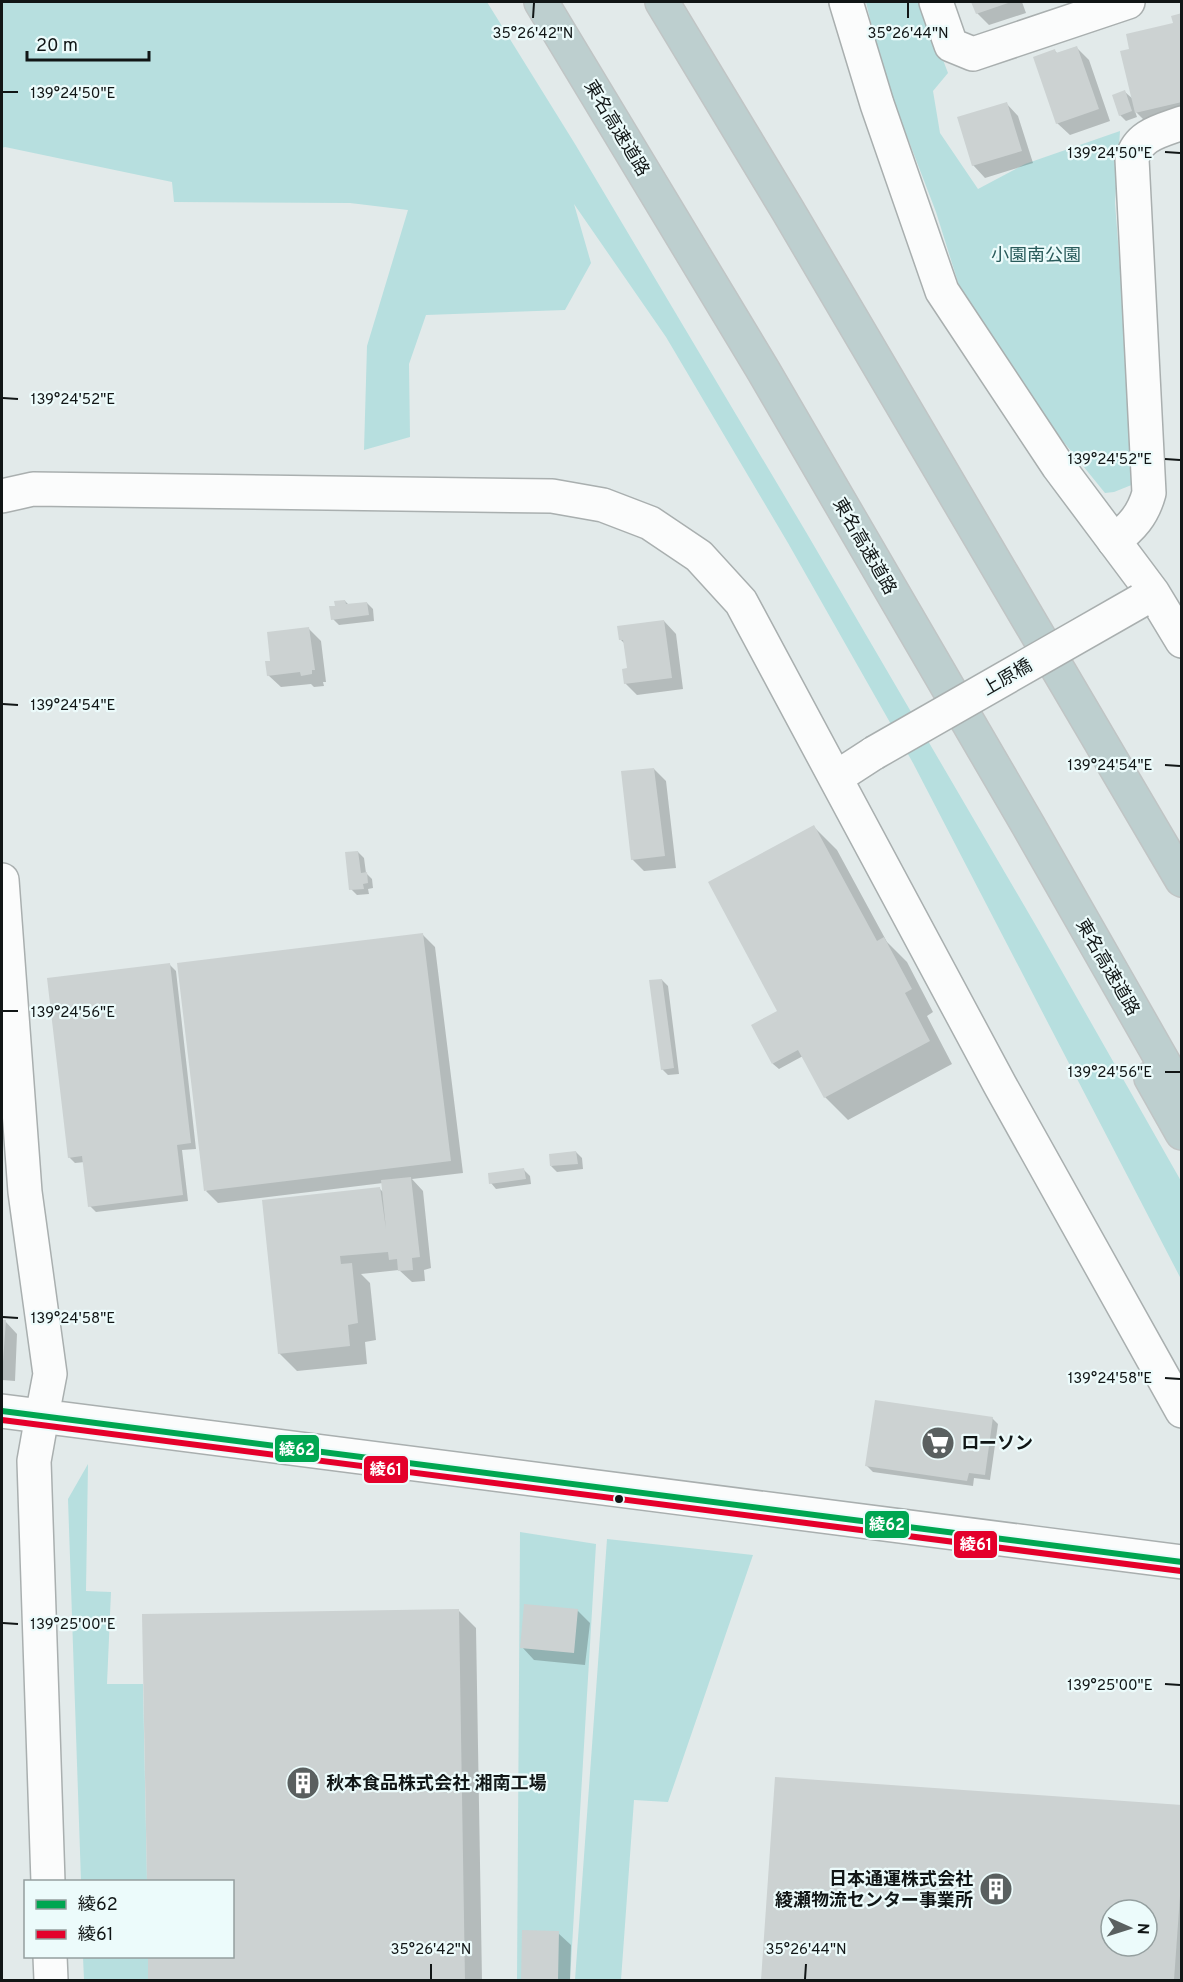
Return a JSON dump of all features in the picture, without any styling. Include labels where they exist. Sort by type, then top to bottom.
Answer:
[{"type":"highway","name":"東名高速道路","points":[[541,2],[763,370],[1182,1095]]},
{"type":"highway","points":[[662,2],[788,209],[1182,880]]},
{"type":"highway","points":[[1107,751],[1182,865]]},
{"type":"highway","points":[[1028,825],[1139,1056],[1182,1133]]},
{"type":"street","points":[[846,2],[877,104],[942,291],[1058,466],[1114,541],[1147,597],[1182,641]]},
{"type":"street","points":[[936,2],[951,45],[973,54],[1128,2]]},
{"type":"street","points":[[1114,541],[1136,523],[1149,493],[1132,159],[1135,148],[1149,135],[1182,123]]},
{"type":"street","points":[[2,496],[33,489],[552,496],[603,505],[650,523],[699,555],[741,602],[837,777],[1000,1085],[1182,1411]]},
{"type":"street","name":"上原橋","points":[[837,777],[874,753],[1147,597]]},
{"type":"street","points":[[2,880],[25,1192],[50,1374],[34,1461],[48,1880]]},
{"type":"street","points":[[2,1412],[1182,1562]]},
{"type":"street","points":[[50,1958],[51,1980]]},
{"type":"green space","points":[[2,2],[487,2],[575,144],[806,532],[1039,931],[1181,1181],[1181,1279],[913,763],[788,543],[666,337],[574,204],[591,263],[565,310],[426,315],[409,364],[410,437],[364,450],[367,346],[408,210],[350,203],[174,202],[172,182],[2,148]]},
{"type":"green space","name":"小園南公園","points":[[866,2],[921,2],[948,73],[933,91],[940,133],[978,189],[1025,164],[1120,131],[1115,203],[1132,421],[1134,484],[1105,493],[1062,440],[961,292],[936,212],[882,71]]},
{"type":"green space","points":[[88,1464],[86,1591],[111,1592],[107,1684],[143,1684],[147,1880],[81,1880],[68,1499]]},
{"type":"green space","points":[[520,1532],[596,1544],[570,1980],[517,1980]]},
{"type":"green space","points":[[607,1539],[753,1555],[668,1802],[634,1800],[621,1980],[575,1980]]},
{"type":"green space","points":[[83,1958],[148,1958],[148,1980],[84,1980]]},
{"type":"building","points":[[971,2],[1011,2],[976,14]]},
{"type":"building","points":[[1182,13],[1182,102],[1135,113],[1120,51],[1129,49],[1126,34],[1173,23],[1171,16]]},
{"type":"building","points":[[1077,46],[1099,109],[1056,124],[1033,57],[1055,49],[1056,53]]},
{"type":"building","points":[[1125,90],[1132,111],[1119,116],[1112,95]]},
{"type":"building","points":[[1007,102],[1022,151],[972,166],[957,117]]},
{"type":"building","points":[[345,600],[346,604],[367,602],[369,615],[331,620],[329,606],[335,606],[334,601]]},
{"type":"building","points":[[664,620],[672,678],[624,684],[622,669],[627,668],[623,640],[619,640],[617,626]]},
{"type":"building","points":[[309,627],[315,670],[312,670],[312,674],[301,676],[300,672],[267,676],[265,661],[270,661],[267,632]]},
{"type":"building","points":[[654,768],[665,856],[631,860],[621,771]]},
{"type":"building","points":[[814,825],[877,941],[884,937],[912,989],[905,993],[930,1041],[824,1098],[798,1050],[772,1064],[751,1025],[777,1011],[708,882]]},
{"type":"building","points":[[358,851],[361,873],[367,872],[368,883],[363,884],[364,889],[349,890],[345,852]]},
{"type":"building","points":[[423,933],[451,1161],[204,1191],[177,963]]},
{"type":"building","points":[[170,963],[191,1143],[177,1145],[183,1195],[88,1207],[82,1156],[68,1158],[47,978]]},
{"type":"building","points":[[662,979],[674,1068],[661,1070],[649,980]]},
{"type":"building","points":[[576,1151],[578,1164],[550,1166],[549,1154]]},
{"type":"building","points":[[524,1168],[526,1179],[489,1184],[488,1173]]},
{"type":"building","points":[[411,1177],[420,1257],[412,1258],[413,1270],[398,1271],[397,1259],[389,1260],[388,1252],[340,1256],[341,1264],[352,1263],[358,1323],[348,1325],[350,1346],[278,1354],[262,1200],[380,1187],[386,1229],[381,1180]]},
{"type":"building","points":[[2,1320],[6,1320],[3,1362],[2,1362]]},
{"type":"building","points":[[875,1400],[993,1417],[985,1475],[969,1473],[967,1481],[865,1466]]},
{"type":"building","points":[[524,1604],[578,1609],[574,1653],[520,1648]]},
{"type":"building","name":"秋本食品株式会社 湘南工場","points":[[459,1609],[465,1980],[148,1980],[148,1958],[234,1958],[234,1880],[147,1880],[142,1614]]},
{"type":"building","name":"日本通運株式会社 綾瀬物流センター事業所","points":[[775,1777],[1182,1805],[1182,1868],[1174,1980],[761,1980]]},
{"type":"building","points":[[522,1930],[559,1931],[558,1980],[521,1980]]},
{"type":"transit line","name":"綾62","points":[[2,1411],[1182,1562]]},
{"type":"transit line","name":"綾61","points":[[2,1420],[1181,1571]]},
{"type":"place","name":"ローソン","points":[[938,1443]]},
{"type":"place","name":"秋本食品株式会社 湘南工場","points":[[303,1783]]},
{"type":"place","name":"日本通運株式会社 綾瀬物流センター事業所","points":[[996,1889]]}]
